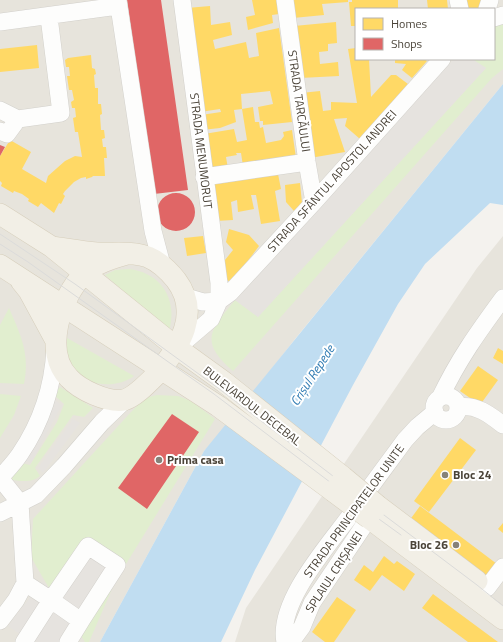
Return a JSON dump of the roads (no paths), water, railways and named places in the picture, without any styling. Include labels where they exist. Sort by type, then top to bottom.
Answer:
[{"type":"main road","name":"BULEVARDUL DECEBAL","points":[[0,214],[52,247],[177,348],[231,388],[374,512],[503,618]]},
{"type":"main road","points":[[18,276],[29,291],[55,339],[59,362],[69,378],[88,391],[113,400],[125,400],[148,384],[177,348],[186,324],[188,312],[186,297],[177,281],[162,265],[147,257],[52,247]]},
{"type":"main road","points":[[55,339],[64,306],[75,284],[84,273],[98,264],[127,254]]},
{"type":"main road","name":"BULEVARDUL DECEBAL","points":[[0,265],[218,406],[495,594]]},
{"type":"street","name":"STRADA MENUMORUT","points":[[182,0],[218,283],[219,301]]},
{"type":"street","name":"STRADA TARCĂULUI","points":[[286,0],[307,162],[314,202]]},
{"type":"street","points":[[0,22],[49,16],[118,3],[153,231],[162,265]]},
{"type":"street","points":[[0,110],[18,119],[62,113],[49,16]]},
{"type":"street","name":"STRADA SFÂNTUL APOSTOL ANDREI","points":[[177,348],[211,318],[219,301],[230,293],[314,202],[441,60]]},
{"type":"street","points":[[0,131],[7,134],[18,119]]},
{"type":"street","points":[[204,177],[307,162]]},
{"type":"street","points":[[186,297],[204,302],[219,301]]},
{"type":"street","name":"STRADA PRINCIPATELOR UNITE","points":[[285,642],[283,632],[285,620],[294,597],[316,560],[405,440],[437,405],[450,377],[471,342],[503,298]]},
{"type":"street","points":[[0,621],[16,600],[25,582],[20,503],[0,478],[20,455],[34,430],[46,403],[54,360],[55,339]]},
{"type":"street","points":[[0,514],[36,495],[102,422],[125,400]]},
{"type":"street","points":[[437,405],[436,415],[443,420],[450,419],[456,414],[458,407],[472,407],[481,410],[503,425]]},
{"type":"street","name":"SPLAIUL CRIȘANEI","points":[[291,642],[302,634],[312,603],[374,512]]},
{"type":"street","points":[[24,642],[88,546],[117,565],[68,642]]},
{"type":"street","points":[[495,594],[503,567]]},
{"type":"street","points":[[25,582],[81,621]]},
{"type":"water","name":"Crișul Repede","points":[[503,84],[503,205],[490,203],[425,264],[398,304],[353,385],[255,570],[221,642],[100,642],[204,451]]},
{"type":"tram line","points":[[0,234],[75,284],[218,388],[503,606]]},
{"type":"tram line","points":[[0,244],[28,262],[214,394],[401,535]]},
{"type":"place","name":"Prima casa","points":[[159,460]]},
{"type":"place","name":"Bloc 24","points":[[445,475]]},
{"type":"place","name":"Bloc 26","points":[[456,545]]}]
